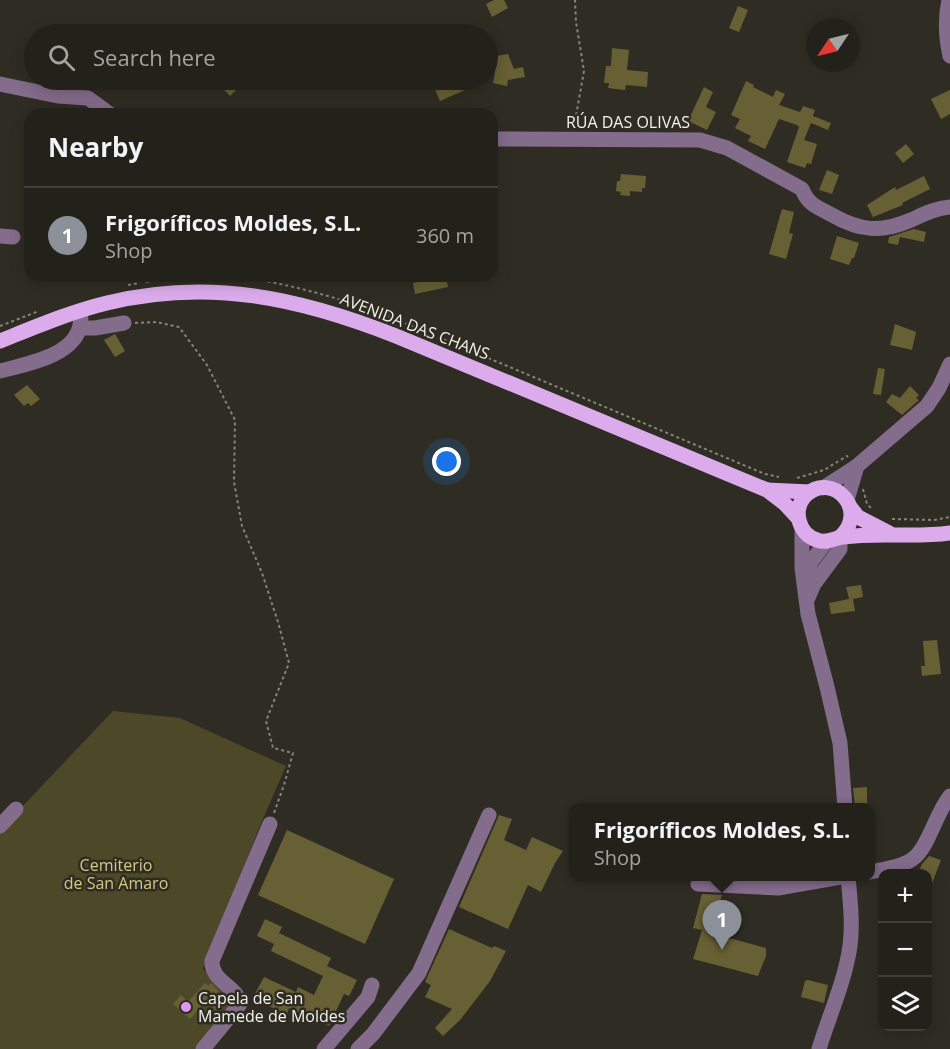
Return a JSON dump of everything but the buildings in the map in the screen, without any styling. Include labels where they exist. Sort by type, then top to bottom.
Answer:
[{"type":"main road","name":"AVENIDA DAS CHANS","points":[[0,341],[80,311],[140,296],[190,291],[255,295],[312,306],[396,336],[767,490],[784,503],[810,537],[833,539],[890,527]]},
{"type":"main road","name":"AVENIDA DAS CHANS","points":[[767,490],[832,489],[840,493],[858,517],[915,536],[950,533]]},
{"type":"main road","points":[[800,523],[800,503],[817,490]]},
{"type":"main road","points":[[833,539],[849,526],[851,518],[849,504]]},
{"type":"street","points":[[949,0],[947,44],[950,56]]},
{"type":"street","points":[[0,84],[24,89]]},
{"type":"street","points":[[29,90],[58,96],[88,98],[102,108]]},
{"type":"street","name":"RÚA DAS OLIVAS","points":[[498,139],[699,140],[727,148],[802,189],[807,201],[851,226],[871,230],[903,224],[936,209],[950,207]]},
{"type":"street","points":[[0,371],[58,352],[76,336],[82,320],[80,311]]},
{"type":"street","points":[[80,328],[124,323]]},
{"type":"street","points":[[817,490],[857,466],[927,406],[939,388],[950,364]]},
{"type":"street","points":[[849,504],[857,466]]},
{"type":"street","points":[[800,523],[806,602],[840,743],[845,803]]},
{"type":"street","points":[[804,583],[811,562],[833,539],[840,549],[814,584],[806,602]]},
{"type":"street","points":[[875,871],[915,858],[941,807],[950,796]]},
{"type":"street","points":[[0,826],[16,809]]},
{"type":"street","points":[[358,1049],[373,1034],[419,974],[489,815]]},
{"type":"street","points":[[203,1049],[240,1004],[237,995],[219,980],[212,967],[212,961],[270,824]]},
{"type":"street","points":[[698,884],[778,888],[818,881]]},
{"type":"street","points":[[819,1049],[850,948],[847,881]]},
{"type":"street","points":[[324,1049],[368,998],[372,985]]},
{"type":"path","points":[[573,139],[584,71],[575,0]]},
{"type":"path","name":"AVENIDA DAS CHANS","points":[[269,282],[327,295],[376,311],[765,474],[790,478],[802,477],[824,470],[847,456],[857,466]]},
{"type":"path","points":[[124,323],[156,322],[180,327],[207,365],[235,420],[234,482],[242,526],[262,573],[289,663],[266,720],[273,748],[293,753],[285,785],[270,824]]},
{"type":"path","points":[[863,484],[867,504],[874,512]]},
{"type":"path","points":[[890,527],[950,517]]},
{"type":"green space","name":"Cemiterio de San Amaro","points":[[113,711],[180,718],[286,766],[203,969],[236,1000],[196,1049],[0,1049],[0,830]]},
{"type":"place","name":"Frigoríficos Moldes, S.L.","points":[[722,950]]},
{"type":"place","name":"Capela de San Mamede de Moldes","points":[[186,1007]]}]
